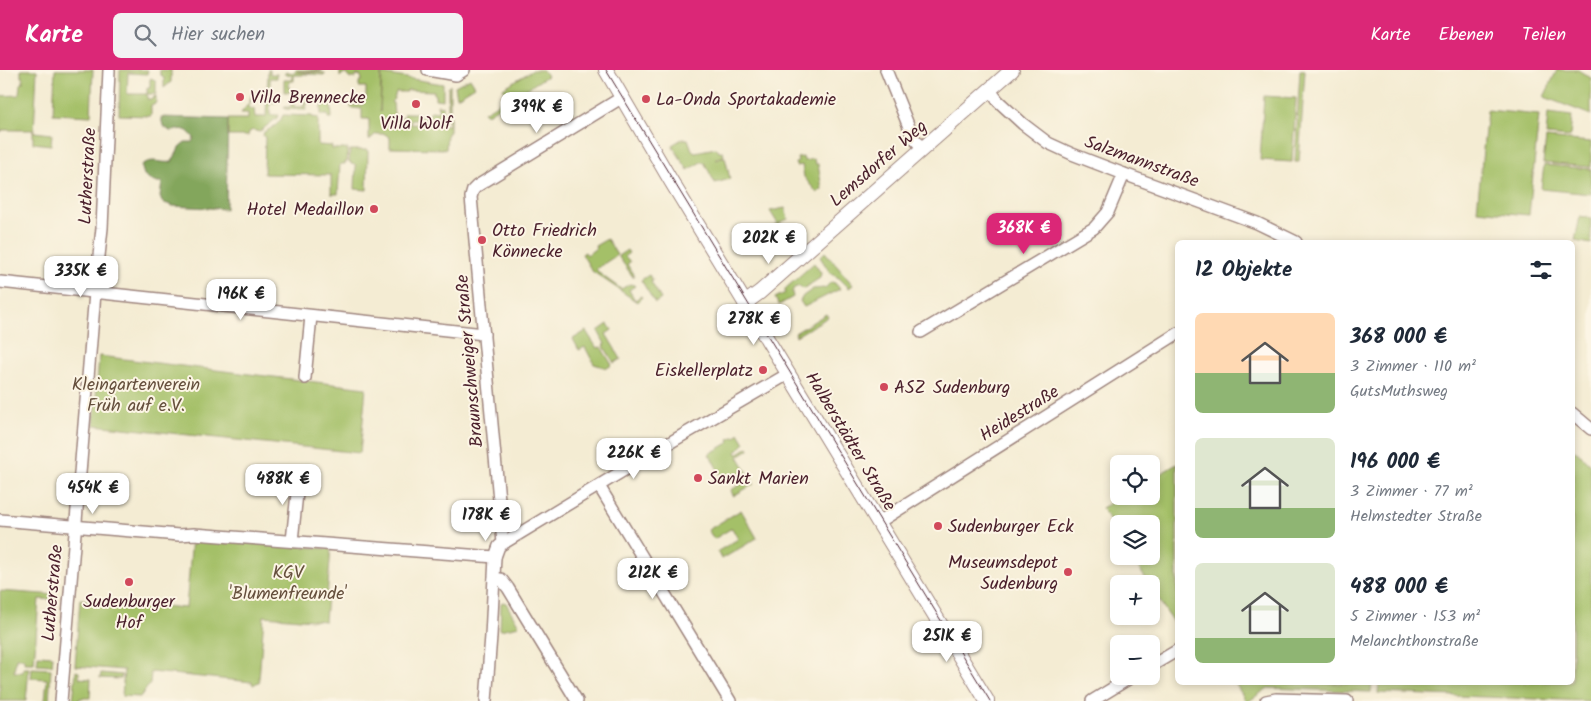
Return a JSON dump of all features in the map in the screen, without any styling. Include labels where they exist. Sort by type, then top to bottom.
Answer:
[{"type":"street","name":"Lutherstraße","points":[[61,701],[102,228],[109,70]]},
{"type":"street","points":[[428,70],[456,75],[464,70]]},
{"type":"street","name":"Halberstädter Straße","points":[[601,70],[621,98]]},
{"type":"street","name":"Halberstädter Straße","points":[[606,70],[621,98],[987,701]]},
{"type":"street","points":[[886,70],[914,137],[923,149]]},
{"type":"street","name":"Lemsdorfer Weg","points":[[745,303],[760,292],[1012,70]]},
{"type":"street","name":"Salzmannstraße","points":[[990,90],[998,101],[1043,140],[1072,154],[1257,223],[1292,240]]},
{"type":"street","name":"Braunschweiger Straße","points":[[503,543],[471,197],[474,189],[621,98]]},
{"type":"street","points":[[921,332],[1094,228],[1108,212],[1124,174]]},
{"type":"street","points":[[0,282],[484,334]]},
{"type":"street","points":[[305,378],[312,316]]},
{"type":"street","name":"Heidestraße","points":[[879,522],[1175,335]]},
{"type":"street","points":[[486,701],[497,549],[503,543],[659,449],[788,374]]},
{"type":"street","points":[[1575,416],[1591,429]]},
{"type":"street","points":[[292,542],[299,474]]},
{"type":"street","points":[[599,486],[730,701]]},
{"type":"street","points":[[0,520],[179,535],[192,534],[495,557]]},
{"type":"street","points":[[494,579],[501,579],[508,588],[578,701]]},
{"type":"street","points":[[1160,661],[1175,652]]},
{"type":"street","points":[[1092,701],[1118,685]]},
{"type":"street","points":[[1266,701],[1276,699],[1347,701]]},
{"type":"green space","points":[[21,70],[37,70],[34,132],[52,134],[51,145],[33,143],[33,130],[3,130],[0,133],[0,96],[19,95],[20,84],[23,83]]},
{"type":"green space","points":[[55,70],[93,70],[91,116],[53,114]]},
{"type":"green space","points":[[120,70],[148,70],[147,74],[128,73],[127,94],[147,94],[147,99],[154,99],[154,96],[156,96],[156,102],[154,105],[151,105],[151,116],[119,115]]},
{"type":"green space","points":[[160,70],[171,70],[171,82],[164,88],[164,78],[160,74]]},
{"type":"green space","points":[[268,70],[270,70],[270,74],[277,74],[277,78],[270,78],[270,100],[276,100],[276,103],[270,103],[270,115],[278,115],[277,118],[259,132],[253,130],[249,132],[248,136],[228,136],[228,119],[248,119],[248,113],[241,113],[249,103],[252,93],[260,93],[260,97],[252,98],[248,109],[254,109],[255,117],[266,117]]},
{"type":"green space","points":[[295,70],[322,70],[297,72],[325,73],[325,75],[294,75],[294,81],[291,81],[289,84],[291,92],[284,92],[284,80],[292,80],[292,75],[284,74],[286,72],[295,73]]},
{"type":"green space","points":[[340,70],[361,70],[381,73],[380,112],[382,74],[443,84],[443,100],[435,99],[434,91],[407,90],[407,92],[396,92],[391,102],[393,103],[394,114],[400,118],[404,117],[405,113],[418,113],[418,116],[428,117],[431,111],[437,112],[439,110],[437,105],[443,106],[443,113],[439,116],[427,120],[410,120],[410,124],[448,125],[448,87],[450,85],[450,132],[447,133],[446,149],[390,148],[390,138],[385,134],[376,134],[369,140],[369,119],[362,119],[362,109],[351,108],[351,105],[363,105],[363,99],[366,99],[366,87],[359,87],[359,82],[362,80],[361,76],[357,75],[355,78],[349,78],[346,74],[343,74],[340,77]]},
{"type":"green space","points":[[533,70],[543,70],[547,76],[486,115],[484,112],[508,97],[503,88]]},
{"type":"green space","points":[[1300,70],[1305,70],[1299,162],[1295,162]]},
{"type":"green space","points":[[1557,70],[1578,70],[1591,78],[1591,115],[1544,97]]},
{"type":"green space","points":[[152,78],[156,82],[156,94],[147,94],[147,88],[150,88],[150,79]]},
{"type":"green space","points":[[470,78],[475,86],[457,97],[455,86]]},
{"type":"green space","points":[[1264,96],[1296,98],[1292,162],[1260,160]]},
{"type":"green space","points":[[304,98],[308,98],[306,110],[285,109],[284,107],[291,107],[291,100],[294,100],[294,107],[304,107]]},
{"type":"green space","points":[[323,103],[331,105],[332,118],[328,118],[328,115],[321,115]]},
{"type":"green space","points":[[1487,110],[1539,115],[1529,215],[1477,210]]},
{"type":"green space","points":[[1548,113],[1572,116],[1570,137],[1546,135]]},
{"type":"green space","points":[[283,115],[318,118],[318,145],[332,146],[332,149],[348,149],[347,162],[340,164],[338,194],[331,194],[331,175],[264,174],[264,132],[278,123]]},
{"type":"green space","points":[[161,117],[228,119],[226,209],[173,206],[162,202],[160,197],[162,182],[154,182],[144,175],[141,165],[153,161],[172,162],[179,147],[185,142],[192,142],[194,138],[189,132],[184,130],[170,131],[163,126]]},
{"type":"green space","points":[[1546,138],[1591,142],[1591,167],[1543,163]]},
{"type":"green space","points":[[682,139],[688,139],[692,150],[695,152],[716,148],[719,152],[723,152],[724,156],[715,159],[725,157],[730,179],[715,183],[704,162],[688,170],[672,145]]},
{"type":"green space","points":[[350,150],[368,150],[367,190],[355,189],[356,165],[349,162]]},
{"type":"green space","points":[[803,157],[804,161],[814,159],[815,164],[818,164],[822,189],[817,193],[804,177],[802,165],[796,166],[797,158]]},
{"type":"green space","points":[[1544,165],[1591,169],[1591,194],[1541,189]]},
{"type":"green space","points":[[785,208],[788,219],[779,223],[787,233],[779,240],[770,229],[778,224],[770,211]]},
{"type":"green space","points":[[1580,216],[1591,218],[1591,244],[1575,241]]},
{"type":"green space","points":[[607,239],[617,255],[596,269],[621,289],[630,284],[634,285],[629,290],[635,300],[641,296],[642,298],[637,302],[592,271],[582,254],[585,252],[587,255],[596,248],[595,246]]},
{"type":"green space","points":[[627,250],[629,253],[625,256],[630,262],[627,264],[633,277],[618,256]]},
{"type":"green space","points":[[825,252],[853,285],[849,288],[839,278],[831,274],[820,257]]},
{"type":"green space","points":[[814,263],[821,273],[820,278],[803,289],[800,286],[794,288],[792,292],[793,297],[779,305],[775,298],[785,293],[785,289]]},
{"type":"green space","points":[[649,275],[661,299],[655,303],[641,280]]},
{"type":"green space","points":[[831,282],[835,283],[840,289],[804,307],[800,301],[803,296],[813,289],[825,288]]},
{"type":"green space","points":[[826,314],[828,317],[796,336],[795,333]]},
{"type":"green space","points":[[608,324],[612,330],[606,334],[621,359],[614,363],[603,345],[605,344],[598,331]]},
{"type":"green space","points":[[586,331],[597,348],[601,347],[612,365],[607,368],[594,364],[585,347],[579,350],[573,339]]},
{"type":"green space","name":"Kleingartenverein Früh auf e.V.","points":[[99,356],[366,388],[360,453],[94,425]]},
{"type":"green space","points":[[739,433],[745,443],[736,452],[737,454],[748,447],[749,449],[738,456],[754,484],[733,496],[731,490],[741,484],[736,476],[725,482],[709,454],[730,442],[729,439],[736,437]]},
{"type":"green space","points":[[1575,450],[1591,465],[1591,701],[1378,693],[1379,685],[1575,685]]},
{"type":"green space","points":[[1175,465],[1175,626],[1160,602],[1160,575],[1143,575],[1137,565],[1160,565],[1160,515],[1110,515],[1110,521],[1102,508],[1110,503],[1110,505],[1160,505],[1160,474]]},
{"type":"green space","points":[[741,510],[757,538],[722,559],[718,551],[738,539],[732,528],[714,539],[708,530]]},
{"type":"green space","name":"KGV 'Blumenfreunde'","points":[[192,538],[331,549],[325,621],[264,616],[260,681],[253,685],[252,682],[151,672],[150,684],[140,697],[122,696],[124,670],[75,666],[80,599],[186,608]]},
{"type":"green space","points":[[0,591],[57,595],[57,600],[39,599],[34,663],[24,663],[24,658],[16,658],[14,672],[23,672],[23,668],[29,668],[26,701],[0,701]]},
{"type":"green space","points":[[501,603],[506,603],[519,626],[500,630]]},
{"type":"green space","points":[[38,655],[53,656],[52,665],[37,664]]},
{"type":"green space","points":[[32,668],[51,669],[49,701],[45,701],[47,679],[31,678]]},
{"type":"green space","points":[[76,671],[79,672],[79,678],[91,679],[90,698],[80,698],[79,701],[73,701]]},
{"type":"green space","points":[[101,673],[122,675],[121,679],[100,678]]},
{"type":"green space","points":[[1236,685],[1372,685],[1371,692],[1268,688],[1249,701],[1246,701]]},
{"type":"tram line","points":[[606,70],[990,701]]},
{"type":"place","name":"Villa Brennecke","points":[[240,97]]},
{"type":"place","name":"La-Onda Sportakademie","points":[[646,99]]},
{"type":"place","name":"Villa Wolf","points":[[416,104]]},
{"type":"place","name":"Hotel Medaillon","points":[[374,209]]},
{"type":"place","name":"Otto Friedrich Könnecke","points":[[482,240]]},
{"type":"place","name":"Eiskellerplatz","points":[[763,370]]},
{"type":"place","name":"ASZ Sudenburg","points":[[884,387]]},
{"type":"place","name":"Sankt Marien","points":[[698,478]]},
{"type":"place","name":"Sudenburger Eck","points":[[938,526]]},
{"type":"place","name":"Museumsdepot Sudenburg","points":[[1068,572]]},
{"type":"place","name":"Sudenburger Hof","points":[[129,582]]}]
